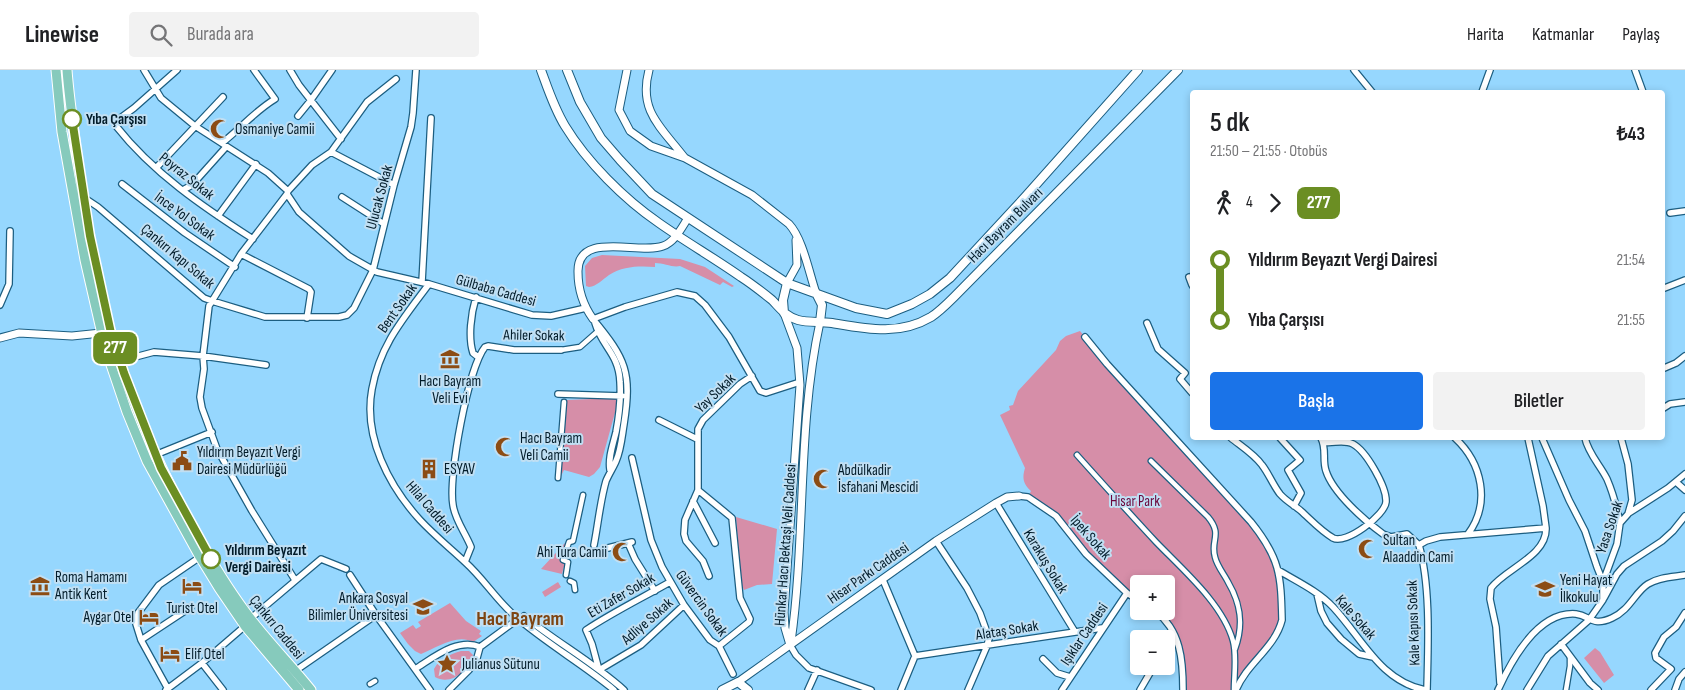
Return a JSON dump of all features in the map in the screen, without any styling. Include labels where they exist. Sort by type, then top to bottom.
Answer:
[{"type":"main road","name":"Çankırı Caddesi","points":[[56,70],[62,132],[84,260],[101,333],[127,412],[147,461],[219,588],[310,690]]},
{"type":"main road","name":"Çankırı Caddesi","points":[[67,70],[70,108],[83,197],[101,290],[120,361],[155,455],[195,532],[248,622],[299,690]]},
{"type":"main road","name":"Hacı Bayram Bulvarı","points":[[541,70],[551,98],[565,125],[583,151],[604,175],[658,222],[742,277],[772,300],[784,313],[797,320],[881,331],[898,330],[915,325],[932,316],[954,297],[1178,70]]},
{"type":"main road","name":"Hacı Bayram Bulvarı","points":[[567,70],[580,102],[601,138],[652,194],[787,283],[856,308],[887,314],[930,294],[950,278],[1138,70]]},
{"type":"main road","points":[[784,313],[783,300],[787,283]]},
{"type":"main road","points":[[816,293],[822,305],[820,322]]},
{"type":"main road","points":[[722,690],[738,682],[748,690]]},
{"type":"street","name":"Gülbaba Caddesi","points":[[144,70],[162,98],[195,126],[268,172],[287,193],[299,212],[348,256],[377,272],[422,282],[532,315],[551,316],[586,308]]},
{"type":"street","points":[[156,89],[160,83],[176,70]]},
{"type":"street","points":[[183,190],[192,185],[224,145],[253,115],[275,99],[254,70]]},
{"type":"street","points":[[290,70],[341,139]]},
{"type":"street","points":[[298,116],[332,70]]},
{"type":"street","name":"Ulucak Sokak","points":[[307,318],[347,315],[354,308],[374,270],[384,224],[414,113],[416,70]]},
{"type":"street","points":[[627,70],[619,110],[630,131],[650,146],[685,158],[752,195],[789,224],[803,250],[816,293]]},
{"type":"street","points":[[649,70],[645,84],[646,102],[650,113],[685,158]]},
{"type":"street","points":[[1354,70],[1370,90]]},
{"type":"street","points":[[1483,90],[1490,70]]},
{"type":"street","points":[[1635,70],[1642,90]]},
{"type":"street","points":[[241,254],[309,288],[311,292],[307,318],[265,317],[221,302],[212,301],[235,267],[241,254],[287,193],[312,165],[331,152],[367,102],[396,80]]},
{"type":"street","name":"Poyraz Sokak","points":[[156,89],[115,122],[116,126],[156,168],[218,216],[253,239]]},
{"type":"street","points":[[156,168],[223,97]]},
{"type":"street","points":[[422,282],[431,118]]},
{"type":"street","points":[[331,152],[394,185]]},
{"type":"street","points":[[218,216],[256,164]]},
{"type":"street","name":"İnce Yol Sokak","points":[[122,184],[185,233],[235,267]]},
{"type":"street","name":"Çankırı Kapı Sokak","points":[[83,197],[98,207],[204,298],[212,301],[209,306],[203,356],[204,370],[200,402],[217,449],[252,511],[296,580]]},
{"type":"street","points":[[342,197],[384,224]]},
{"type":"street","points":[[1670,213],[1685,211]]},
{"type":"street","points":[[624,396],[628,388],[625,366],[614,346],[586,308],[578,276],[579,260],[582,255],[594,248],[659,247],[671,242],[688,218]]},
{"type":"street","points":[[0,305],[9,284],[10,231]]},
{"type":"street","points":[[787,283],[796,265],[796,235]]},
{"type":"street","points":[[1665,288],[1684,283]]},
{"type":"street","name":"Bent Sokak","points":[[375,375],[390,337],[429,284]]},
{"type":"street","name":"Yay Sokak","points":[[594,319],[660,296],[683,292],[699,299],[720,325],[752,376],[740,384],[703,420],[698,429],[697,439]]},
{"type":"street","points":[[465,562],[472,547],[455,514],[451,490],[465,400],[478,357],[473,353],[472,343],[472,316],[476,298]]},
{"type":"street","name":"Hünkar Hacı Bektaşi Veli Caddesi","points":[[784,313],[797,348],[800,382],[784,612],[785,628],[790,645]]},
{"type":"street","points":[[594,319],[597,332],[615,357],[624,396],[622,440],[616,462],[610,470],[606,482],[594,546]]},
{"type":"street","name":"Hünkar Hacı Bektaşi Veli Caddesi","points":[[790,645],[808,406],[820,322]]},
{"type":"street","points":[[1147,323],[1156,347],[1185,373],[1180,379],[1190,391]]},
{"type":"street","points":[[0,331],[4,337],[19,333],[72,336],[101,333]]},
{"type":"street","name":"Ahiler Sokak","points":[[478,357],[485,347],[488,346],[514,350],[577,348],[597,332]]},
{"type":"street","points":[[1084,337],[1106,364],[1251,522],[1267,543],[1278,570],[1282,620],[1278,633],[1242,678],[1235,690]]},
{"type":"street","points":[[120,361],[154,352],[203,356],[266,365]]},
{"type":"street","points":[[1665,368],[1685,356]]},
{"type":"street","name":"Hilal Caddesi","points":[[375,375],[370,402],[374,442],[379,456],[397,490],[420,520],[465,562],[503,605],[521,618]]},
{"type":"street","points":[[752,376],[763,393],[800,382]]},
{"type":"street","points":[[558,394],[624,396]]},
{"type":"street","points":[[558,478],[564,402]]},
{"type":"street","points":[[1665,407],[1670,404],[1685,402]]},
{"type":"street","points":[[659,420],[697,439],[698,490],[685,520],[684,534],[686,541],[703,560],[709,576]]},
{"type":"street","points":[[155,455],[212,432]]},
{"type":"street","points":[[1233,440],[1262,465],[1281,495],[1336,539],[1344,539],[1369,523],[1386,503],[1374,469],[1364,454],[1354,444],[1344,441],[1328,443],[1322,440]]},
{"type":"street","points":[[1282,440],[1300,460],[1288,470],[1301,493],[1294,506]]},
{"type":"street","points":[[1322,440],[1325,448],[1324,464],[1328,476],[1341,495],[1369,523],[1388,536],[1409,535],[1419,545],[1440,537],[1546,528]]},
{"type":"street","points":[[1457,440],[1473,462],[1480,480],[1482,504],[1478,520],[1468,534]]},
{"type":"street","points":[[1499,687],[1496,627],[1490,599],[1491,588],[1539,548],[1545,538],[1546,528],[1543,506],[1528,440]]},
{"type":"street","points":[[1543,440],[1566,494],[1585,531],[1603,582]]},
{"type":"street","points":[[1586,440],[1590,452],[1608,481],[1620,524]]},
{"type":"street","name":"Yasa Sokak","points":[[1603,600],[1603,582],[1617,544],[1620,524],[1628,514],[1632,500],[1628,464],[1622,440]]},
{"type":"street","points":[[1076,454],[1205,594],[1227,626],[1235,650],[1235,690]]},
{"type":"street","name":"Güvercin Sokak","points":[[632,458],[651,540],[662,567],[684,605],[710,640],[719,646],[733,674]]},
{"type":"street","points":[[1151,461],[1208,517],[1214,526],[1216,535],[1214,556],[1234,592],[1241,619],[1240,637],[1235,650]]},
{"type":"street","points":[[1628,514],[1685,474]]},
{"type":"street","points":[[1676,482],[1685,490]]},
{"type":"street","points":[[698,490],[732,518],[740,598],[750,619],[749,622],[719,646]]},
{"type":"street","points":[[566,575],[568,562],[563,560],[569,542],[573,541],[583,494]]},
{"type":"street","name":"Hisar Parkı Caddesi","points":[[738,682],[936,542],[996,502],[1008,497],[1019,496]]},
{"type":"street","name":"İpek Sokak","points":[[1019,496],[1028,497],[1056,516],[1086,554],[1130,595]]},
{"type":"street","points":[[693,501],[715,543]]},
{"type":"street","name":"Karakuş Sokak","points":[[996,502],[1075,632]]},
{"type":"street","points":[[1527,690],[1542,664],[1561,644],[1589,620],[1603,600],[1617,574],[1624,566],[1637,555],[1662,541],[1685,516]]},
{"type":"street","points":[[936,542],[967,588],[980,613],[989,638],[988,646],[968,690]]},
{"type":"street","points":[[608,548],[630,543],[635,559],[655,591]]},
{"type":"street","name":"Kale Kapısı Sokak","points":[[1419,545],[1425,580],[1426,690]]},
{"type":"street","points":[[200,557],[159,585],[138,613],[136,624],[141,640],[167,689],[202,663],[321,559],[346,569]]},
{"type":"street","name":"Kale Sokak","points":[[1278,570],[1317,594],[1332,606],[1373,657]]},
{"type":"street","points":[[350,575],[430,690]]},
{"type":"street","points":[[1499,687],[1521,647],[1540,628],[1562,615],[1578,614],[1589,620],[1600,621],[1612,618],[1631,604],[1648,584],[1660,579],[1685,575]]},
{"type":"street","points":[[883,580],[915,656],[901,690]]},
{"type":"street","points":[[570,581],[574,583],[575,590]]},
{"type":"street","name":"Eti Zafer Sokak","points":[[599,670],[586,630],[614,611],[670,582]]},
{"type":"street","name":"Işıklar Caddesi","points":[[1062,690],[1127,593]]},
{"type":"street","points":[[1317,594],[1321,611],[1327,623],[1341,639],[1359,654],[1373,657],[1385,670],[1408,686],[1426,690]]},
{"type":"street","name":"Adliye Sokak","points":[[599,670],[641,645],[684,605]]},
{"type":"street","points":[[141,640],[192,607]]},
{"type":"street","points":[[1651,690],[1672,669],[1656,658],[1655,653],[1664,637],[1676,628],[1685,613]]},
{"type":"street","points":[[295,671],[376,615]]},
{"type":"street","points":[[449,690],[469,670],[477,658],[480,647],[521,618]]},
{"type":"street","points":[[521,618],[599,670],[624,690]]},
{"type":"street","points":[[521,618],[556,649],[614,690]]},
{"type":"street","name":"Alataş Sokak","points":[[915,656],[1102,628]]},
{"type":"street","points":[[1175,638],[1182,654],[1183,690]]},
{"type":"street","points":[[415,669],[454,647],[470,644],[480,647]]},
{"type":"street","points":[[1561,644],[1590,683],[1598,690]]},
{"type":"street","points":[[790,645],[796,655],[810,668],[872,690]]},
{"type":"street","points":[[1566,690],[1570,655]]},
{"type":"street","points":[[1043,659],[1057,673],[1070,677]]},
{"type":"street","points":[[202,663],[223,690]]},
{"type":"street","points":[[808,690],[817,670]]},
{"type":"street","points":[[1675,690],[1685,672]]},
{"type":"street","points":[[733,674],[738,682]]},
{"type":"street","points":[[1140,690],[1149,675]]},
{"type":"street","points":[[370,684],[375,680]]},
{"type":"green space","points":[[602,255],[680,259],[705,267],[734,286],[732,287],[723,282],[720,285],[680,266],[655,263],[655,267],[625,268],[609,275],[595,285],[586,286],[585,266],[592,258]]},
{"type":"green space","name":"Hisar Park","points":[[1080,331],[1107,364],[1251,522],[1278,570],[1280,626],[1236,690],[1183,690],[1175,630],[1169,630],[1162,620],[1175,620],[1175,575],[1130,575],[1130,593],[1102,570],[1062,522],[1028,497],[1031,491],[1024,481],[1025,468],[1000,415],[1010,410],[1009,406],[1013,405],[1018,391],[1056,350],[1060,341],[1066,336]]},
{"type":"green space","points":[[615,398],[618,401],[600,467],[589,477],[564,470],[560,478],[567,400]]},
{"type":"green space","points":[[736,517],[777,529],[772,584],[757,585],[744,590],[741,583]]},
{"type":"green space","points":[[565,543],[567,544],[561,561],[565,562],[562,574],[541,569]]},
{"type":"green space","points":[[558,582],[561,587],[545,597],[542,592]]},
{"type":"green space","points":[[450,603],[466,621],[481,631],[479,634],[482,636],[473,642],[460,639],[453,640],[421,654],[415,651],[400,633],[413,625],[416,629],[421,626],[418,622]]},
{"type":"green space","points":[[1595,648],[1600,652],[1614,675],[1604,683],[1584,658]]},
{"type":"green space","points":[[461,651],[469,651],[473,655],[463,671],[447,680],[435,677],[434,669],[439,662],[449,655]]},
{"type":"bus line","name":"277","points":[[72,119],[90,236],[111,333],[124,373],[161,468],[211,559]]},
{"type":"place","name":"Yıba Çarşısı","points":[[72,119]]},
{"type":"place","name":"Osmaniye Camii","points":[[220,129]]},
{"type":"place","name":"Hacı Bayram Veli Evi","points":[[450,359]]},
{"type":"place","name":"Hacı Bayram Veli Camii","points":[[505,447]]},
{"type":"place","name":"Yıldırım Beyazıt Vergi Dairesi Müdürlüğü","points":[[182,461]]},
{"type":"place","name":"ESYAV","points":[[429,469]]},
{"type":"place","name":"Abdülkadir İsfahani Mescidi","points":[[823,479]]},
{"type":"place","name":"Sultan Alaaddin Cami","points":[[1368,549]]},
{"type":"place","name":"Ahi Tura Camii","points":[[622,552]]},
{"type":"place","name":"Yıldırım Beyazıt Vergi Dairesi","points":[[211,559]]},
{"type":"place","name":"Roma Hamamı Antik Kent","points":[[40,586]]},
{"type":"place","name":"Turist Otel","points":[[192,586]]},
{"type":"place","name":"Yeni Hayat İlkokulu","points":[[1545,589]]},
{"type":"place","name":"Ankara Sosyal Bilimler Üniversitesi","points":[[423,607]]},
{"type":"place","name":"Aygar Otel","points":[[149,617]]},
{"type":"place","name":"Elif Otel","points":[[170,654]]},
{"type":"place","name":"Julianus Sütunu","points":[[447,664]]},
{"type":"district","name":"Hacı Bayram","points":[[520,618]]}]
